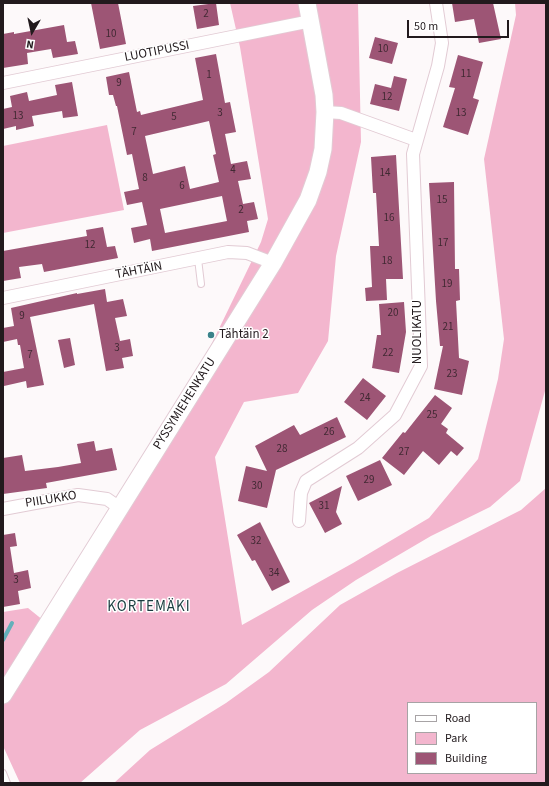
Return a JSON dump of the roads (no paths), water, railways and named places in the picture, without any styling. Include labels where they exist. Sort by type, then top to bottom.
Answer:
[{"type":"street","name":"PYSSYMIEHENKATU","points":[[3,695],[273,263],[308,200],[318,172],[323,149],[325,112],[324,95],[307,3]]},
{"type":"street","name":"NUOLIKATU","points":[[299,521],[301,493],[306,481],[358,448],[395,415],[421,366],[413,154],[438,66],[442,43],[436,3]]},
{"type":"street","name":"LUOTIPUSSI","points":[[3,83],[311,21]]},
{"type":"street","points":[[325,112],[341,113],[416,140]]},
{"type":"street","name":"TÄHTÄIN","points":[[3,298],[238,252],[260,257],[273,263]]},
{"type":"street","name":"PIILUKKO","points":[[3,508],[78,495],[107,499],[120,508]]},
{"type":"lane","points":[[198,259],[201,284]]},
{"type":"lane","points":[[3,773],[7,783]]},
{"type":"waterway","points":[[3,640],[12,623]]},
{"type":"place","name":"Tähtäin 2","points":[[211,335]]},
{"type":"district","name":"KORTEMÄKI","points":[[149,608]]}]
